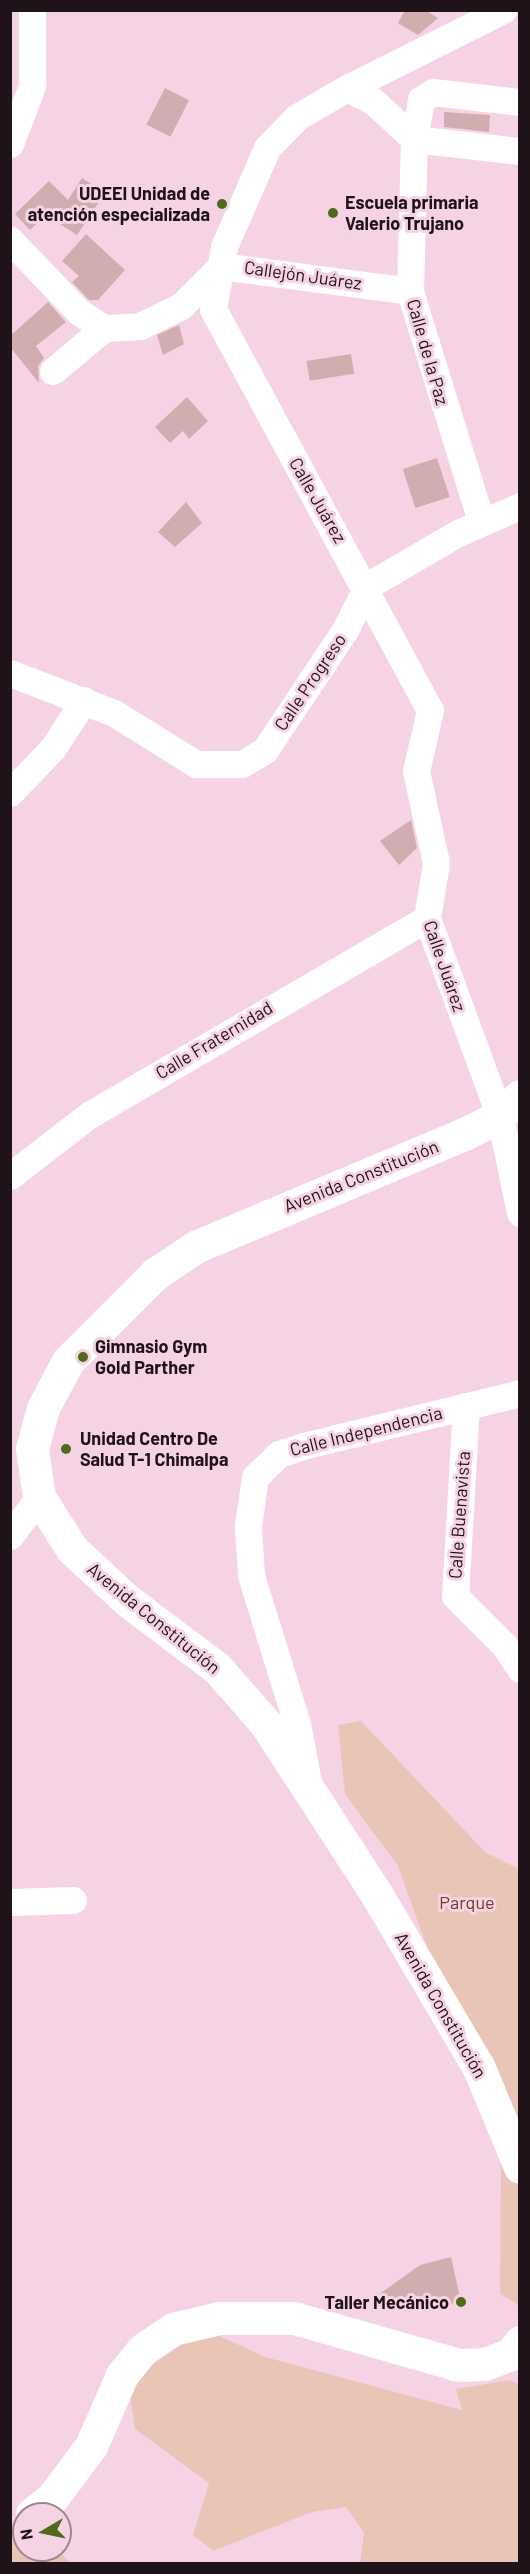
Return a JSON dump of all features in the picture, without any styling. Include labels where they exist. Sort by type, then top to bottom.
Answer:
[{"type":"main road","name":"Avenida Constitución","points":[[510,1106],[197,1246],[136,1289],[75,1352],[43,1408],[32,1449],[39,1497],[58,1531],[88,1567],[238,1688],[310,1790],[479,2068],[519,2167]]},
{"type":"main road","points":[[47,2502],[91,2446],[122,2375],[142,2350],[173,2330],[219,2318],[294,2318],[444,2363],[484,2364],[517,2352]]},
{"type":"street","points":[[10,144],[32,86],[32,10]]},
{"type":"street","name":"Calle Juárez","points":[[502,10],[347,88],[297,117],[267,148],[221,266],[213,309],[218,324],[367,586],[430,710],[416,771],[436,863],[427,918],[510,1106]]},
{"type":"street","points":[[347,88],[373,101],[414,140],[519,151]]},
{"type":"street","name":"Calle de la Paz","points":[[481,521],[410,291],[414,140],[421,100],[433,92],[519,102]]},
{"type":"street","points":[[10,240],[79,312],[104,328],[53,371]]},
{"type":"street","name":"Callejón Juárez","points":[[104,328],[140,326],[181,306],[221,266],[410,291]]},
{"type":"street","points":[[367,586],[481,521],[519,506]]},
{"type":"street","name":"Calle Progreso","points":[[10,673],[84,700],[196,764],[253,760],[345,630],[367,586]]},
{"type":"street","points":[[10,793],[53,748],[84,700]]},
{"type":"street","name":"Calle Fraternidad","points":[[10,1176],[89,1115],[427,918]]},
{"type":"street","points":[[510,1106],[519,1213]]},
{"type":"street","name":"Calle Independencia","points":[[310,1790],[297,1724],[251,1575],[248,1526],[255,1477],[279,1454],[519,1393]]},
{"type":"street","name":"Calle Buenavista","points":[[466,1406],[455,1596],[505,1646],[519,1670]]},
{"type":"street","points":[[10,1536],[39,1497]]},
{"type":"street","points":[[10,1902],[74,1900]]},
{"type":"green space","name":"Parque","points":[[361,1721],[485,1852],[519,1869],[519,2305],[500,2294],[501,2156],[398,1866],[345,1794],[338,1725]]},
{"type":"green space","points":[[202,2328],[265,2357],[462,2410],[456,2389],[510,2380],[519,2385],[519,2563],[360,2563],[364,2533],[346,2507],[312,2512],[213,2551],[193,2535],[209,2483],[135,2429],[125,2363]]},
{"type":"green space","points":[[11,2526],[12,2562],[71,2563],[11,2564]]},
{"type":"building","points":[[405,10],[425,10],[438,18],[418,35],[398,23]]},
{"type":"building","points":[[165,88],[189,100],[170,137],[146,125]]},
{"type":"building","points":[[444,112],[490,115],[489,132],[444,127]]},
{"type":"building","points":[[82,178],[105,193],[77,235],[46,215],[30,230],[15,214],[49,181],[68,200]]},
{"type":"building","points":[[86,234],[125,270],[98,300],[89,300],[72,282],[79,276],[62,261]]},
{"type":"building","points":[[48,302],[66,322],[36,346],[44,358],[38,366],[39,383],[10,347],[10,336]]},
{"type":"building","points":[[179,325],[184,344],[163,355],[157,335]]},
{"type":"building","points":[[351,354],[354,374],[310,381],[307,361]]},
{"type":"building","points":[[187,397],[208,421],[189,439],[183,431],[170,443],[155,427]]},
{"type":"building","points":[[437,458],[450,497],[415,508],[403,469]]},
{"type":"building","points":[[186,502],[202,523],[175,547],[158,532]]},
{"type":"building","points":[[411,820],[417,848],[399,865],[380,841]]},
{"type":"building","points":[[451,2257],[461,2302],[409,2312],[374,2298],[420,2265]]},
{"type":"place","name":"UDEEI Unidad de atención especializada","points":[[222,204]]},
{"type":"place","name":"Escuela primaria Valerio Trujano","points":[[333,213]]},
{"type":"place","name":"Gimnasio Gym Gold Parther","points":[[83,1357]]},
{"type":"place","name":"Unidad Centro De Salud T-1 Chimalpa","points":[[66,1449]]},
{"type":"place","name":"Taller Mecánico","points":[[461,2302]]}]
